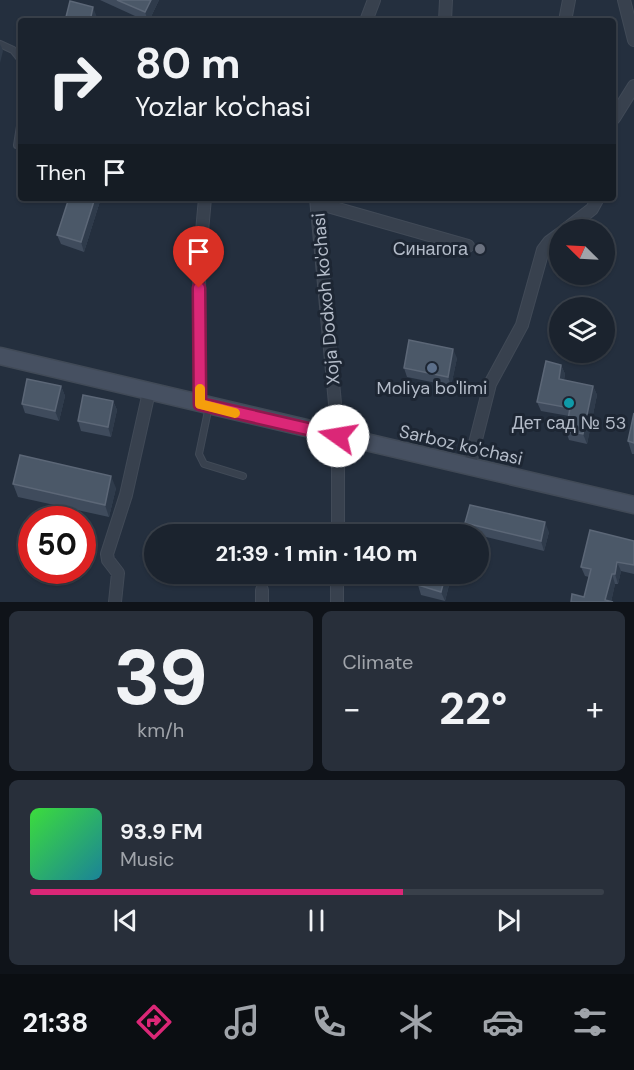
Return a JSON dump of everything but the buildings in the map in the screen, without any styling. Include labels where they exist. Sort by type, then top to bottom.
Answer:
[{"type":"main road","name":"Sarboz ko'chasi","points":[[0,356],[634,505]]},
{"type":"street","points":[[367,18],[374,0]]},
{"type":"street","points":[[445,18],[446,0]]},
{"type":"street","points":[[566,18],[569,0]]},
{"type":"street","points":[[624,0],[634,40]]},
{"type":"street","points":[[616,115],[634,86]]},
{"type":"street","points":[[204,405],[199,265],[205,201]]},
{"type":"street","name":"Xoja Dodxoh ko'chasi","points":[[317,201],[338,436],[338,524]]},
{"type":"street","points":[[320,201],[468,246]]},
{"type":"street","points":[[579,219],[591,209],[596,201]]},
{"type":"street","points":[[469,467],[490,384],[522,325],[543,250],[549,242]]},
{"type":"street","points":[[115,602],[118,573],[108,560],[107,554],[126,495],[149,392]]},
{"type":"street","points":[[337,584],[337,602]]},
{"type":"lane","points":[[0,44],[13,50],[18,56]]},
{"type":"lane","points":[[17,145],[18,139]]},
{"type":"lane","points":[[204,405],[199,454],[204,464],[243,476]]},
{"type":"slow traffic","points":[[200,389],[200,404],[235,413]]},
{"type":"place","name":"Синагога","points":[[480,249]]},
{"type":"place","name":"Moliya bo'limi","points":[[432,368]]},
{"type":"place","name":"Дет сад № 53","points":[[569,403]]},
{"type":"route","points":[[199,288],[200,404],[338,436]]}]
